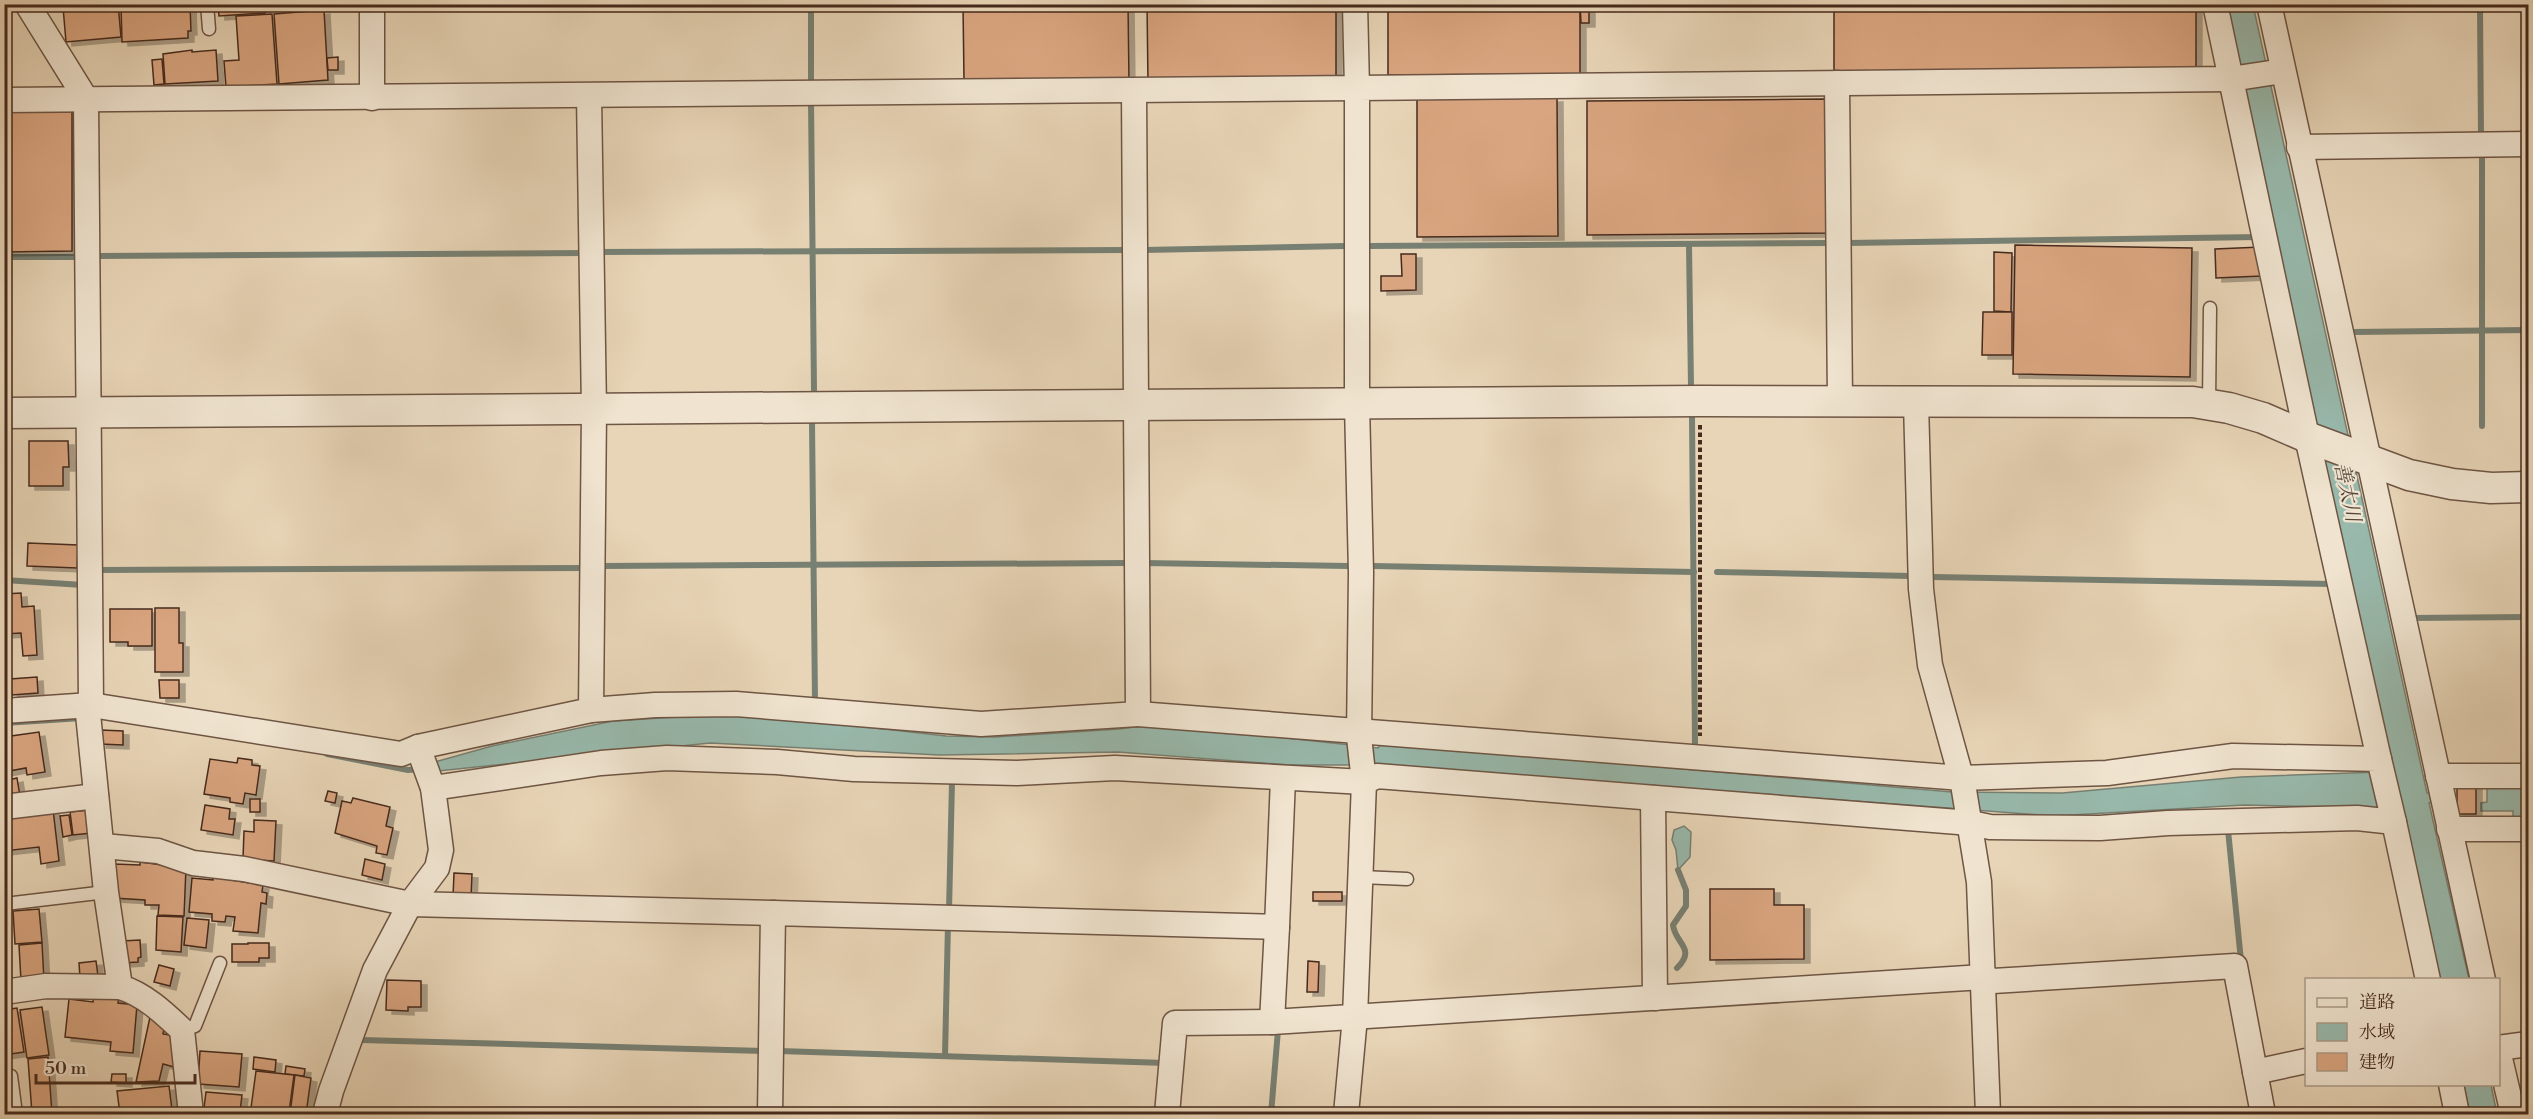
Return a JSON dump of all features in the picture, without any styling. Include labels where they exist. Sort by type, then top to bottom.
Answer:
[{"type":"street","points":[[27,4],[86,99],[91,705],[88,714],[106,892],[120,987]]},
{"type":"street","points":[[372,4],[372,98]]},
{"type":"street","points":[[1346,1114],[1356,1017],[1364,776],[1359,733],[1361,573],[1357,404],[1355,4]]},
{"type":"street","points":[[2215,4],[2428,978]]},
{"type":"street","points":[[2269,4],[2279,72],[2299,147],[2364,459],[2483,978]]},
{"type":"street","points":[[4,100],[2233,79],[2279,72]]},
{"type":"street","points":[[1837,83],[1840,402]]},
{"type":"street","points":[[1134,90],[1138,714]]},
{"type":"street","points":[[589,96],[594,410],[591,710]]},
{"type":"street","points":[[2299,147],[2529,144]]},
{"type":"street","points":[[4,413],[1700,401],[2157,401],[2209,405],[2263,418],[2409,475],[2452,484],[2491,488],[2529,487]]},
{"type":"street","points":[[1916,402],[1922,589],[1930,665],[1963,781],[1979,882],[1988,1114]]},
{"type":"street","points":[[4,711],[91,705],[401,754],[591,710],[655,705],[736,704],[981,724],[1138,714],[1359,733],[1700,757],[1963,781],[2108,773],[2234,756],[2379,759]]},
{"type":"street","points":[[325,1114],[331,1091],[375,970],[410,904],[437,868],[441,850],[431,782],[419,751]]},
{"type":"street","points":[[431,782],[667,758],[777,762],[854,769],[1017,773],[1115,768],[1283,778],[1377,776],[1653,798],[1970,819],[1990,827],[2100,828],[2168,822],[2333,819],[2394,822]]},
{"type":"street","points":[[2438,776],[2529,776]]},
{"type":"street","points":[[1272,1022],[1283,778]]},
{"type":"street","points":[[4,807],[96,796]]},
{"type":"street","points":[[1653,798],[1655,998]]},
{"type":"street","points":[[2450,828],[2529,829]]},
{"type":"street","points":[[103,846],[158,851],[193,863],[244,869],[410,904],[1277,927]]},
{"type":"street","points":[[770,1114],[774,913]]},
{"type":"street","points":[[1167,1114],[1175,1023],[1272,1022],[1983,977],[1993,981],[2235,966],[2264,1114]]},
{"type":"street","points":[[4,992],[46,986],[120,987],[131,990],[159,1009],[182,1030],[191,1114]]},
{"type":"street","points":[[2500,1049],[2529,1044]]},
{"type":"street","points":[[2500,1054],[2513,1114]]},
{"type":"street","points":[[2254,1072],[2305,1061]]},
{"type":"street","points":[[2451,1086],[2457,1114]]},
{"type":"lane","points":[[207,4],[209,29]]},
{"type":"lane","points":[[2209,405],[2210,308]]},
{"type":"lane","points":[[1361,877],[1407,879]]},
{"type":"lane","points":[[5,904],[106,892]]},
{"type":"lane","points":[[182,1030],[195,1026],[219,963]]},
{"type":"lane","points":[[11,1076],[16,1114]]},
{"type":"path","points":[[1700,401],[1700,757]]},
{"type":"water","name":"善太川","points":[[2225,5],[2253,5],[2427,793],[2433,793],[2434,801],[2429,803],[2469,978],[2438,978]]},
{"type":"water","points":[[741,713],[946,736],[995,737],[1119,729],[1158,724],[1378,748],[1382,743],[1952,792],[2062,793],[2241,777],[2379,772],[2385,808],[2244,805],[2054,816],[1378,765],[1290,765],[1118,752],[939,755],[710,743],[419,773],[417,767],[492,746],[613,721]]},
{"type":"water","points":[[2528,784],[2528,816],[2513,822],[2513,811],[2481,811],[2481,803],[2487,802],[2487,788]]},
{"type":"water","points":[[1684,826],[1691,832],[1690,857],[1678,870],[1676,850],[1672,840],[1674,830]]},
{"type":"water","points":[[2462,1086],[2491,1086],[2497,1114],[2468,1114]]},
{"type":"building","points":[[118,4],[121,37],[66,42],[63,7]]},
{"type":"building","points":[[121,4],[190,4],[191,31],[188,31],[188,38],[122,42]]},
{"type":"building","points":[[218,4],[264,4],[265,13],[219,16]]},
{"type":"building","points":[[963,4],[1128,4],[1129,81],[964,81]]},
{"type":"building","points":[[1147,4],[1336,4],[1336,82],[1148,83]]},
{"type":"building","points":[[1388,4],[1580,4],[1580,74],[1388,75]]},
{"type":"building","points":[[1580,4],[1589,4],[1589,23],[1581,23]]},
{"type":"building","points":[[1834,4],[2196,4],[2196,70],[1834,72]]},
{"type":"building","points":[[324,10],[328,80],[279,84],[274,14]]},
{"type":"building","points":[[272,14],[277,84],[226,87],[224,61],[239,60],[236,16]]},
{"type":"building","points":[[192,50],[192,52],[216,50],[218,81],[165,84],[163,54]]},
{"type":"building","points":[[338,57],[338,70],[328,70],[327,58]]},
{"type":"building","points":[[162,59],[164,84],[154,85],[152,60]]},
{"type":"building","points":[[1557,98],[1558,236],[1417,237],[1417,99]]},
{"type":"building","points":[[1826,99],[1827,233],[1587,235],[1587,101]]},
{"type":"building","points":[[4,109],[72,109],[72,251],[4,252]]},
{"type":"building","points":[[2015,245],[2192,248],[2190,377],[2013,374]]},
{"type":"building","points":[[2261,247],[2262,276],[2216,278],[2215,249]]},
{"type":"building","points":[[1994,252],[2012,253],[2011,312],[1994,311]]},
{"type":"building","points":[[1401,254],[1416,254],[1416,290],[1381,291],[1381,276],[1402,276]]},
{"type":"building","points":[[1983,312],[2012,312],[2012,355],[1982,355]]},
{"type":"building","points":[[29,441],[68,441],[69,467],[63,467],[63,486],[29,486]]},
{"type":"building","points":[[28,543],[78,545],[77,568],[27,566]]},
{"type":"building","points":[[21,593],[22,607],[34,606],[37,655],[23,656],[21,633],[4,634],[4,594]]},
{"type":"building","points":[[155,608],[179,608],[179,643],[183,643],[183,672],[155,672]]},
{"type":"building","points":[[110,609],[152,609],[152,646],[128,646],[128,642],[110,642]]},
{"type":"building","points":[[37,677],[38,693],[12,695],[10,679]]},
{"type":"building","points":[[159,680],[179,680],[179,698],[160,698]]},
{"type":"building","points":[[101,730],[123,731],[123,745],[100,744]]},
{"type":"building","points":[[39,732],[45,772],[27,775],[26,768],[4,772],[4,737]]},
{"type":"building","points":[[238,758],[252,760],[252,765],[260,766],[256,795],[245,793],[243,804],[230,802],[230,798],[204,794],[210,759],[237,763]]},
{"type":"building","points":[[17,778],[20,796],[4,798],[4,781]]},
{"type":"building","points":[[2457,783],[2476,783],[2476,814],[2457,814]]},
{"type":"building","points":[[328,791],[337,793],[335,803],[325,801]]},
{"type":"building","points":[[353,798],[390,807],[386,826],[393,828],[387,855],[376,853],[377,846],[335,833],[342,801],[351,803]]},
{"type":"building","points":[[250,799],[260,799],[260,812],[250,812]]},
{"type":"building","points":[[205,805],[230,809],[229,819],[235,819],[233,835],[201,830]]},
{"type":"building","points":[[53,809],[59,861],[41,864],[39,847],[4,851],[4,818]]},
{"type":"building","points":[[89,810],[92,833],[73,835],[70,812]]},
{"type":"building","points":[[69,815],[72,835],[63,837],[60,816]]},
{"type":"building","points":[[254,820],[276,821],[274,861],[243,859],[244,831],[254,832]]},
{"type":"building","points":[[365,859],[385,864],[382,880],[362,875]]},
{"type":"building","points":[[140,862],[186,868],[184,916],[158,915],[159,905],[145,905],[145,900],[113,898],[114,864],[140,865]]},
{"type":"building","points":[[454,873],[472,874],[471,898],[453,897]]},
{"type":"building","points":[[213,877],[263,885],[262,892],[267,893],[266,904],[261,903],[258,933],[233,931],[235,917],[226,916],[225,922],[212,921],[212,914],[189,912],[192,878],[213,880]]},
{"type":"building","points":[[1710,889],[1774,889],[1774,905],[1804,905],[1804,959],[1710,960]]},
{"type":"building","points":[[1313,892],[1342,892],[1342,901],[1313,901]]},
{"type":"building","points":[[39,909],[42,942],[15,944],[13,911]]},
{"type":"building","points":[[157,916],[183,917],[181,952],[156,950]]},
{"type":"building","points":[[187,918],[209,920],[206,948],[184,945]]},
{"type":"building","points":[[140,940],[141,957],[138,958],[138,962],[123,963],[122,941]]},
{"type":"building","points":[[42,943],[44,980],[21,981],[19,945]]},
{"type":"building","points":[[269,943],[269,958],[259,958],[259,962],[232,962],[232,944]]},
{"type":"building","points":[[96,961],[98,976],[80,978],[79,963]]},
{"type":"building","points":[[1308,961],[1319,962],[1318,992],[1307,992]]},
{"type":"building","points":[[159,965],[174,969],[170,986],[154,982]]},
{"type":"building","points":[[387,980],[421,981],[421,1007],[408,1007],[408,1011],[386,1010]]},
{"type":"building","points":[[94,994],[119,997],[118,1003],[137,1005],[133,1053],[110,1051],[111,1042],[65,1037],[69,999],[93,1002]]},
{"type":"building","points":[[42,1007],[49,1055],[27,1058],[20,1010]]},
{"type":"building","points":[[17,1008],[24,1052],[4,1055],[4,1010]]},
{"type":"building","points":[[150,1017],[165,1024],[163,1034],[175,1036],[172,1050],[177,1051],[174,1067],[163,1064],[159,1081],[136,1082]]},
{"type":"building","points":[[200,1051],[242,1054],[239,1087],[198,1084]]},
{"type":"building","points":[[48,1057],[52,1114],[32,1114],[28,1059]]},
{"type":"building","points":[[254,1057],[276,1060],[275,1072],[253,1069]]},
{"type":"building","points":[[286,1066],[305,1069],[304,1076],[285,1074]]},
{"type":"building","points":[[256,1071],[294,1075],[289,1112],[251,1108]]},
{"type":"building","points":[[112,1074],[126,1074],[126,1083],[111,1082]]},
{"type":"building","points":[[295,1075],[311,1078],[306,1114],[290,1114]]},
{"type":"building","points":[[169,1086],[172,1110],[184,1108],[185,1114],[120,1114],[117,1091]]},
{"type":"building","points":[[206,1092],[242,1095],[240,1112],[204,1108]]},
{"type":"waterway","points":[[811,4],[811,88]]},
{"type":"waterway","points":[[2480,4],[2481,137]]},
{"type":"waterway","points":[[811,101],[814,390]]},
{"type":"waterway","points":[[2482,155],[2482,426]]},
{"type":"waterway","points":[[1847,243],[2260,237]]},
{"type":"waterway","points":[[1368,246],[1830,243]]},
{"type":"waterway","points":[[1689,244],[1691,387]]},
{"type":"waterway","points":[[1143,250],[1345,246]]},
{"type":"waterway","points":[[598,252],[1127,250]]},
{"type":"waterway","points":[[96,256],[586,253]]},
{"type":"waterway","points":[[4,257],[81,257]]},
{"type":"waterway","points":[[2353,332],[2528,330]]},
{"type":"waterway","points":[[1692,416],[1695,745]]},
{"type":"waterway","points":[[812,422],[815,701]]},
{"type":"waterway","points":[[601,566],[1127,563]]},
{"type":"waterway","points":[[1143,563],[1348,566]]},
{"type":"waterway","points":[[1372,566],[1694,572]]},
{"type":"waterway","points":[[98,570],[586,568]]},
{"type":"waterway","points":[[1717,572],[1911,576]]},
{"type":"waterway","points":[[1932,577],[2333,584]]},
{"type":"waterway","points":[[4,580],[83,585]]},
{"type":"waterway","points":[[2411,618],[2528,617]]},
{"type":"waterway","points":[[4,723],[82,718]]},
{"type":"waterway","points":[[327,754],[408,770],[420,769]]},
{"type":"waterway","points":[[949,911],[952,782]]},
{"type":"waterway","points":[[2228,830],[2241,961]]},
{"type":"waterway","points":[[1677,968],[1683,961],[1685,951],[1673,925],[1686,906],[1686,890],[1678,870]]},
{"type":"waterway","points":[[945,1056],[948,924]]},
{"type":"waterway","points":[[1271,1114],[1278,1030]]},
{"type":"waterway","points":[[361,1040],[764,1051]]},
{"type":"waterway","points":[[779,1051],[1166,1063]]},
{"type":"waterway","points":[[1271,1112],[1335,1113]]},
{"type":"waterway","points":[[1358,1114],[1365,1114]]}]
